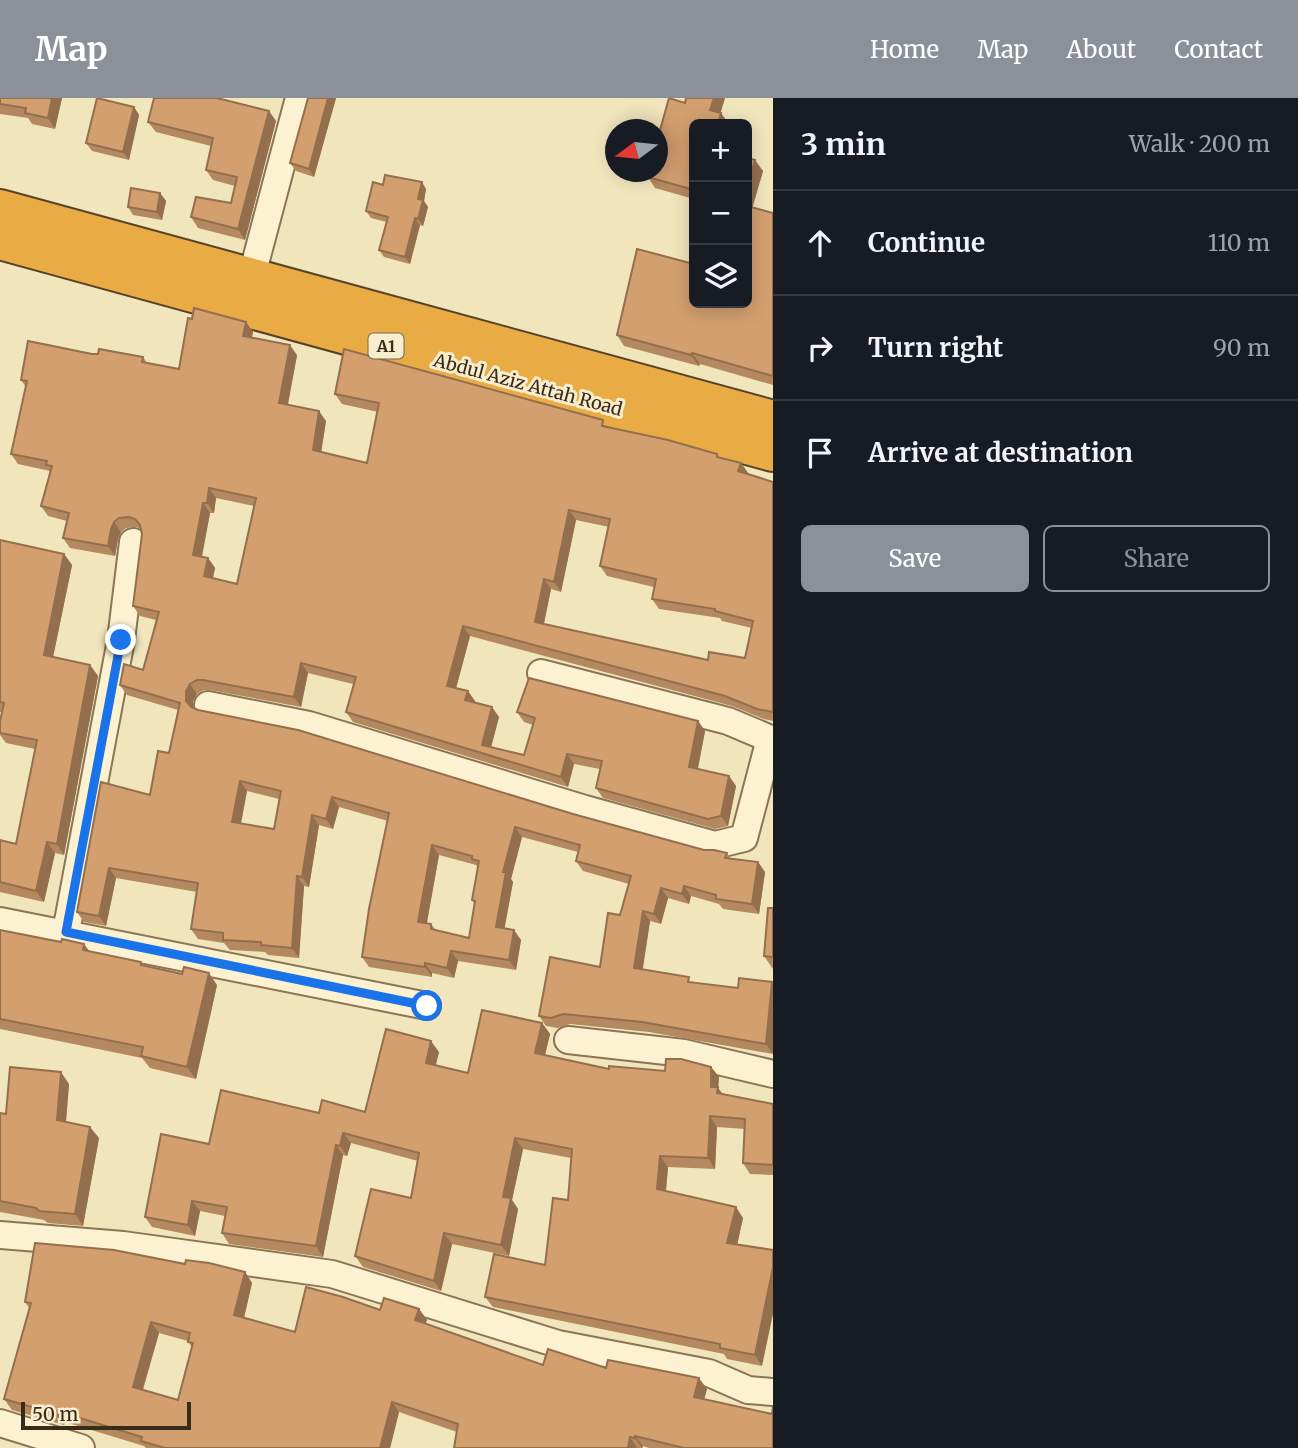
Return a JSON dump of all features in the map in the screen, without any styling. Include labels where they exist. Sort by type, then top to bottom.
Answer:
[{"type":"highway","name":"Abdul Aziz Attah Road","points":[[0,209],[252,275],[408,321],[773,420]]},
{"type":"highway","name":"Abdul Aziz Attah Road","points":[[0,240],[773,452]]},
{"type":"street","points":[[252,275],[299,98]]},
{"type":"street","points":[[66,932],[121,640],[133,542]]},
{"type":"street","points":[[208,705],[309,725],[585,809],[715,845],[744,838],[771,740],[728,721],[541,673]]},
{"type":"street","points":[[0,921],[427,1006]]},
{"type":"street","points":[[568,1040],[684,1053],[773,1074]]},
{"type":"street","points":[[0,1235],[123,1245],[332,1274],[558,1344],[709,1373],[748,1391],[773,1392]]},
{"type":"street","points":[[0,1423],[81,1448]]},
{"type":"building","points":[[0,98],[52,98],[48,118],[25,113],[26,108],[0,104]]},
{"type":"building","points":[[97,98],[134,107],[123,152],[86,143]]},
{"type":"building","points":[[154,98],[217,98],[269,111],[238,229],[191,217],[196,197],[231,203],[237,177],[206,170],[213,138],[148,122]]},
{"type":"building","points":[[308,98],[328,98],[309,169],[290,163]]},
{"type":"building","points":[[669,98],[685,103],[686,98],[714,98],[710,110],[721,113],[719,119],[689,119],[689,189],[666,182],[668,182],[668,119],[663,119]]},
{"type":"building","points":[[385,175],[422,182],[418,199],[423,200],[418,219],[415,218],[405,257],[379,250],[388,217],[366,211],[373,182],[383,185]]},
{"type":"building","points":[[131,188],[160,193],[157,212],[128,207]]},
{"type":"building","points":[[752,207],[773,213],[773,376],[617,335],[637,249],[689,263],[689,308],[752,308]]},
{"type":"building","points":[[194,308],[246,322],[243,336],[290,345],[279,403],[319,411],[313,450],[367,463],[379,403],[335,394],[344,349],[603,420],[602,426],[717,454],[717,457],[741,463],[738,471],[773,482],[773,712],[757,709],[725,696],[463,626],[447,686],[468,691],[465,700],[492,707],[482,745],[524,755],[535,718],[517,712],[529,678],[698,721],[689,767],[729,776],[721,816],[708,819],[596,788],[602,761],[567,754],[561,777],[346,712],[356,677],[301,663],[294,697],[203,680],[190,684],[186,691],[186,701],[198,710],[298,730],[573,814],[704,850],[727,853],[725,858],[758,862],[752,904],[716,899],[716,895],[684,886],[682,894],[661,888],[654,914],[643,911],[634,968],[689,977],[688,982],[738,988],[739,978],[772,982],[766,1044],[642,1022],[563,1014],[551,1018],[539,1016],[550,957],[600,967],[608,913],[620,915],[631,876],[576,861],[580,845],[515,827],[503,872],[506,872],[496,927],[514,930],[509,960],[451,951],[447,968],[425,963],[425,967],[362,957],[389,813],[332,797],[326,819],[312,815],[302,877],[297,876],[292,948],[261,945],[261,942],[223,940],[223,933],[191,929],[198,883],[109,868],[99,916],[77,912],[101,782],[150,795],[158,751],[169,753],[180,703],[120,685],[124,664],[143,670],[159,612],[133,606],[142,534],[140,525],[129,517],[119,518],[111,529],[108,546],[63,538],[69,513],[41,506],[52,466],[46,465],[47,461],[11,454],[27,381],[21,380],[28,341],[92,354],[98,354],[99,349],[143,357],[142,362],[179,369],[188,318],[192,319]],"holes":[[[209,488],[256,498],[237,584],[204,576],[208,558],[193,555],[203,503],[207,503]],[[569,510],[610,519],[600,566],[656,579],[652,599],[715,609],[753,621],[745,658],[709,652],[708,660],[535,622],[544,579],[554,582]],[[240,781],[281,791],[274,829],[232,822]],[[432,845],[472,856],[472,859],[479,861],[469,938],[431,929],[431,924],[418,922]]]},
{"type":"building","points":[[0,540],[64,554],[44,655],[90,665],[57,844],[47,842],[36,891],[0,882],[0,840],[16,844],[37,740],[0,733],[4,703],[0,702]]},
{"type":"building","points":[[768,908],[773,908],[773,957],[764,956]]},
{"type":"building","points":[[0,930],[84,944],[83,950],[182,974],[184,967],[209,973],[187,1067],[141,1056],[143,1047],[0,1019]]},
{"type":"building","points":[[482,1010],[542,1023],[535,1053],[609,1069],[609,1066],[665,1071],[666,1059],[681,1059],[711,1067],[711,1087],[718,1087],[717,1093],[773,1104],[773,1165],[743,1163],[745,1119],[710,1116],[708,1158],[660,1156],[657,1189],[736,1207],[727,1243],[773,1250],[773,1267],[755,1355],[720,1348],[720,1344],[485,1297],[494,1254],[545,1265],[553,1198],[568,1200],[572,1149],[515,1138],[503,1197],[511,1198],[501,1245],[444,1233],[434,1281],[355,1256],[371,1189],[411,1198],[419,1153],[343,1133],[340,1146],[336,1145],[316,1246],[222,1233],[227,1207],[192,1201],[188,1225],[145,1217],[161,1134],[209,1144],[221,1090],[319,1113],[322,1100],[365,1112],[386,1029],[431,1041],[426,1063],[468,1073]]},
{"type":"building","points":[[10,1067],[61,1072],[57,1120],[90,1127],[75,1214],[39,1211],[36,1208],[0,1201],[0,1113],[6,1114]]},
{"type":"building","points":[[35,1243],[114,1250],[185,1264],[186,1260],[209,1263],[245,1272],[234,1315],[295,1332],[306,1287],[380,1310],[384,1298],[419,1309],[415,1320],[543,1365],[548,1349],[606,1368],[608,1360],[699,1378],[694,1397],[772,1414],[773,1406],[773,1448],[684,1448],[635,1436],[630,1437],[628,1448],[454,1448],[458,1424],[392,1402],[380,1448],[165,1448],[141,1441],[142,1437],[57,1411],[56,1414],[4,1399],[31,1303],[25,1302]],"holes":[[[151,1322],[190,1333],[188,1342],[193,1343],[178,1400],[133,1387]]]},
{"type":"route","points":[[121,640],[66,932],[427,1006]]}]
